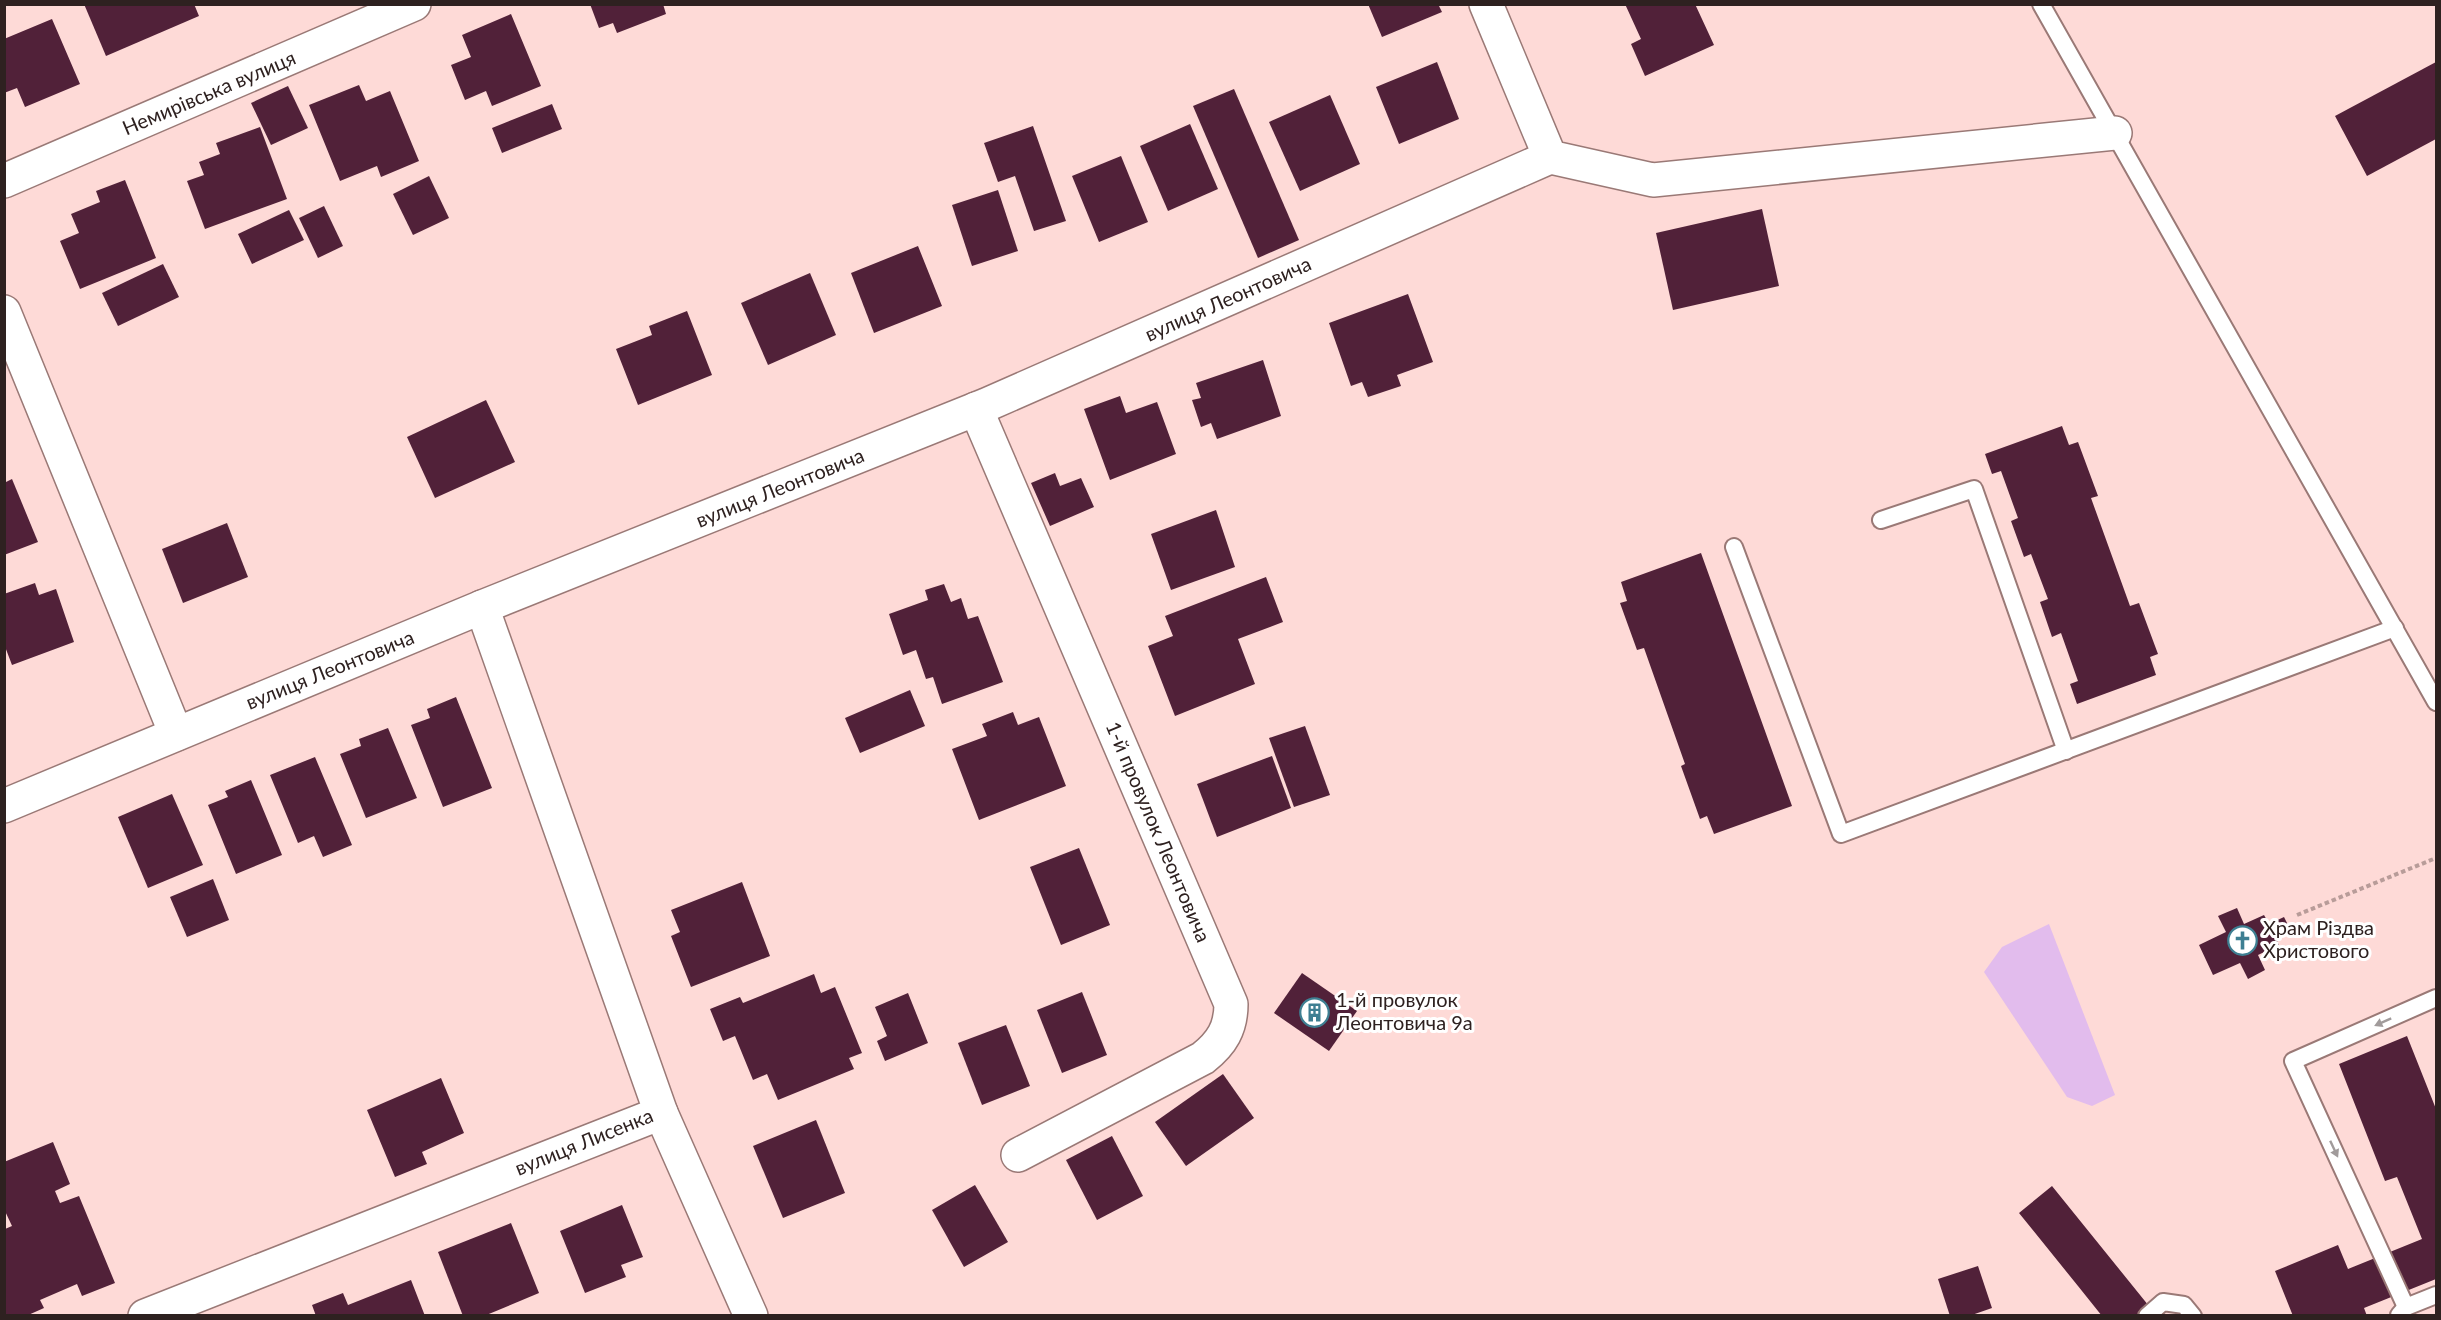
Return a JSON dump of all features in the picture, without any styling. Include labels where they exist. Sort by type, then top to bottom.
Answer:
[{"type":"street","name":"Немирівська вулиця","points":[[4,181],[414,4]]},
{"type":"street","points":[[1486,4],[1550,157],[1653,180],[2115,133]]},
{"type":"street","name":"вулиця Леонтовича","points":[[4,806],[482,607],[976,409],[1550,157]]},
{"type":"street","points":[[4,312],[176,734]]},
{"type":"street","name":"1-й провулок Леонтовича","points":[[976,409],[1231,1004],[1227,1034],[1216,1048],[1203,1058],[1018,1155]]},
{"type":"street","name":"вулиця Лисенка","points":[[145,1316],[661,1113],[482,607]]},
{"type":"street","points":[[661,1113],[751,1316]]},
{"type":"lane","points":[[2041,4],[2436,702]]},
{"type":"lane","points":[[1881,520],[1974,489],[2066,751]]},
{"type":"lane","points":[[1734,547],[1840,834],[2395,628]]},
{"type":"lane","points":[[2436,998],[2293,1061],[2402,1311],[2436,1294]]},
{"type":"lane","points":[[2147,1316],[2163,1302],[2184,1305],[2193,1316]]},
{"type":"path","points":[[2297,915],[2436,858]]},
{"type":"shaded area","points":[[2049,924],[2115,1095],[2092,1106],[2067,1097],[1984,972],[2002,947]]},
{"type":"building","points":[[84,4],[194,4],[199,16],[106,56]]},
{"type":"building","points":[[590,4],[663,4],[666,14],[617,33],[613,23],[599,28]]},
{"type":"building","points":[[1368,4],[1438,4],[1442,12],[1382,37]]},
{"type":"building","points":[[1625,4],[1695,4],[1714,45],[1645,76],[1631,44],[1641,39]]},
{"type":"building","points":[[511,14],[541,86],[492,106],[486,91],[465,100],[451,65],[471,57],[462,35]]},
{"type":"building","points":[[52,19],[80,84],[25,107],[17,88],[4,93],[4,39]]},
{"type":"building","points":[[1437,62],[1459,119],[1399,144],[1376,87]]},
{"type":"building","points":[[2436,62],[2436,139],[2367,176],[2335,116]]},
{"type":"building","points":[[359,85],[366,101],[390,91],[419,161],[381,177],[377,166],[340,181],[309,105]]},
{"type":"building","points":[[288,86],[308,128],[271,145],[251,103]]},
{"type":"building","points":[[1234,89],[1299,240],[1258,258],[1193,106]]},
{"type":"building","points":[[1330,95],[1360,164],[1300,191],[1269,122]]},
{"type":"building","points":[[552,104],[562,129],[502,153],[492,128]]},
{"type":"building","points":[[1190,124],[1218,189],[1168,211],[1140,146]]},
{"type":"building","points":[[1033,126],[1066,221],[1034,231],[1015,176],[998,182],[984,143]]},
{"type":"building","points":[[260,127],[287,199],[205,229],[187,181],[204,175],[199,162],[220,154],[216,143]]},
{"type":"building","points":[[1121,156],[1148,222],[1099,242],[1072,176]]},
{"type":"building","points":[[429,176],[449,218],[413,235],[393,194]]},
{"type":"building","points":[[125,180],[156,258],[80,289],[60,241],[79,233],[71,214],[100,202],[96,191]]},
{"type":"building","points":[[998,190],[1018,251],[972,266],[952,205]]},
{"type":"building","points":[[324,206],[343,246],[318,258],[299,218]]},
{"type":"building","points":[[1762,209],[1779,286],[1673,310],[1656,233]]},
{"type":"building","points":[[289,210],[304,240],[252,264],[238,234]]},
{"type":"building","points":[[918,246],[942,306],[874,333],[851,273]]},
{"type":"building","points":[[163,264],[179,297],[118,326],[102,293]]},
{"type":"building","points":[[810,273],[836,335],[768,365],[741,303]]},
{"type":"building","points":[[1408,294],[1433,362],[1397,375],[1401,386],[1368,397],[1362,382],[1351,386],[1329,323]]},
{"type":"building","points":[[687,311],[712,375],[638,405],[616,349],[652,335],[649,326]]},
{"type":"building","points":[[1263,360],[1281,416],[1217,439],[1211,423],[1201,427],[1192,400],[1201,398],[1196,383]]},
{"type":"building","points":[[1120,396],[1126,413],[1157,402],[1176,454],[1110,480],[1084,409]]},
{"type":"building","points":[[486,400],[515,462],[435,498],[407,437]]},
{"type":"building","points":[[2062,426],[2069,445],[2078,442],[2098,496],[2091,498],[2130,606],[2139,603],[2158,654],[2150,657],[2156,675],[2077,704],[2070,684],[2078,681],[2061,633],[2052,637],[2040,602],[2048,599],[2031,554],[2024,557],[2011,521],[2018,518],[2001,471],[1992,474],[1985,454]]},
{"type":"building","points":[[1055,473],[1060,486],[1081,478],[1094,507],[1050,526],[1031,483]]},
{"type":"building","points":[[12,479],[38,542],[4,555],[4,483]]},
{"type":"building","points":[[1216,510],[1235,567],[1171,590],[1151,534]]},
{"type":"building","points":[[227,523],[248,577],[183,603],[162,549]]},
{"type":"building","points":[[1701,553],[1792,806],[1714,834],[1707,816],[1700,819],[1681,766],[1685,764],[1644,648],[1637,650],[1620,603],[1627,601],[1621,582]]},
{"type":"building","points":[[1266,577],[1283,622],[1238,639],[1255,684],[1175,716],[1148,646],[1173,636],[1165,616]]},
{"type":"building","points":[[35,583],[39,595],[56,589],[74,642],[12,665],[4,644],[4,594]]},
{"type":"building","points":[[944,584],[951,602],[961,598],[968,619],[978,616],[1003,682],[942,704],[933,677],[926,679],[916,650],[903,655],[889,614],[928,600],[925,590]]},
{"type":"building","points":[[910,690],[925,726],[860,753],[845,718]]},
{"type":"building","points":[[456,697],[492,788],[443,807],[411,725],[430,718],[427,709]]},
{"type":"building","points":[[1013,712],[1018,725],[1039,717],[1066,786],[979,820],[952,749],[987,736],[982,724]]},
{"type":"building","points":[[1305,726],[1330,795],[1294,807],[1269,738]]},
{"type":"building","points":[[388,728],[417,798],[366,818],[340,754],[361,746],[359,739]]},
{"type":"building","points":[[1272,756],[1291,808],[1217,837],[1197,784]]},
{"type":"building","points":[[315,757],[352,845],[323,857],[314,836],[298,843],[270,775]]},
{"type":"building","points":[[251,780],[282,855],[236,874],[208,805],[228,797],[225,791]]},
{"type":"building","points":[[172,794],[203,865],[148,888],[118,817]]},
{"type":"building","points":[[1079,848],[1110,925],[1061,945],[1030,867]]},
{"type":"building","points":[[213,879],[229,920],[187,937],[170,897]]},
{"type":"building","points":[[742,882],[770,956],[691,987],[671,936],[680,932],[671,910]]},
{"type":"building","name":"Храм Різдва Христового","points":[[2237,908],[2244,924],[2264,915],[2269,924],[2284,917],[2290,929],[2275,936],[2279,945],[2258,955],[2265,970],[2248,979],[2240,963],[2213,975],[2199,945],[2226,932],[2218,916]]},
{"type":"building","name":"1-й провулок Леонтовича 9а","points":[[1302,973],[1357,1011],[1329,1051],[1274,1013]]},
{"type":"building","points":[[814,974],[821,993],[835,987],[862,1053],[849,1058],[854,1069],[778,1100],[767,1074],[753,1080],[735,1036],[723,1041],[710,1009],[740,997],[743,1003]]},
{"type":"building","points":[[1082,992],[1107,1055],[1062,1073],[1037,1010]]},
{"type":"building","points":[[908,993],[928,1043],[885,1061],[877,1041],[887,1036],[875,1007]]},
{"type":"building","points":[[1006,1025],[1030,1086],[982,1105],[958,1043]]},
{"type":"building","points":[[2407,1036],[2436,1109],[2436,1279],[2364,1308],[2367,1316],[2293,1316],[2275,1271],[2338,1245],[2348,1269],[2422,1239],[2397,1177],[2385,1181],[2339,1064]]},
{"type":"building","points":[[1223,1074],[1254,1118],[1186,1166],[1155,1122]]},
{"type":"building","points":[[441,1078],[464,1133],[422,1152],[427,1164],[395,1177],[367,1110]]},
{"type":"building","points":[[816,1120],[845,1193],[783,1218],[753,1146]]},
{"type":"building","points":[[1112,1136],[1143,1196],[1097,1220],[1066,1160]]},
{"type":"building","points":[[53,1142],[70,1184],[55,1191],[60,1203],[79,1196],[115,1283],[82,1296],[77,1284],[40,1300],[44,1308],[26,1316],[5,1316],[5,1229],[12,1226],[4,1209],[4,1162]]},
{"type":"building","points":[[975,1185],[1008,1242],[964,1267],[932,1210]]},
{"type":"building","points":[[2052,1186],[2157,1316],[2102,1316],[2019,1213]]},
{"type":"building","points":[[622,1205],[643,1257],[621,1265],[626,1277],[585,1293],[560,1231]]},
{"type":"building","points":[[511,1223],[539,1293],[484,1316],[463,1316],[438,1252]]},
{"type":"building","points":[[1978,1266],[1992,1308],[1969,1316],[1950,1316],[1938,1279]]},
{"type":"building","points":[[411,1280],[425,1316],[316,1316],[312,1305],[343,1293],[348,1305]]},
{"type":"place","name":"Храм Різдва Христового","points":[[2242,940]]},
{"type":"place","name":"1-й провулок Леонтовича 9а","points":[[1315,1012]]}]
